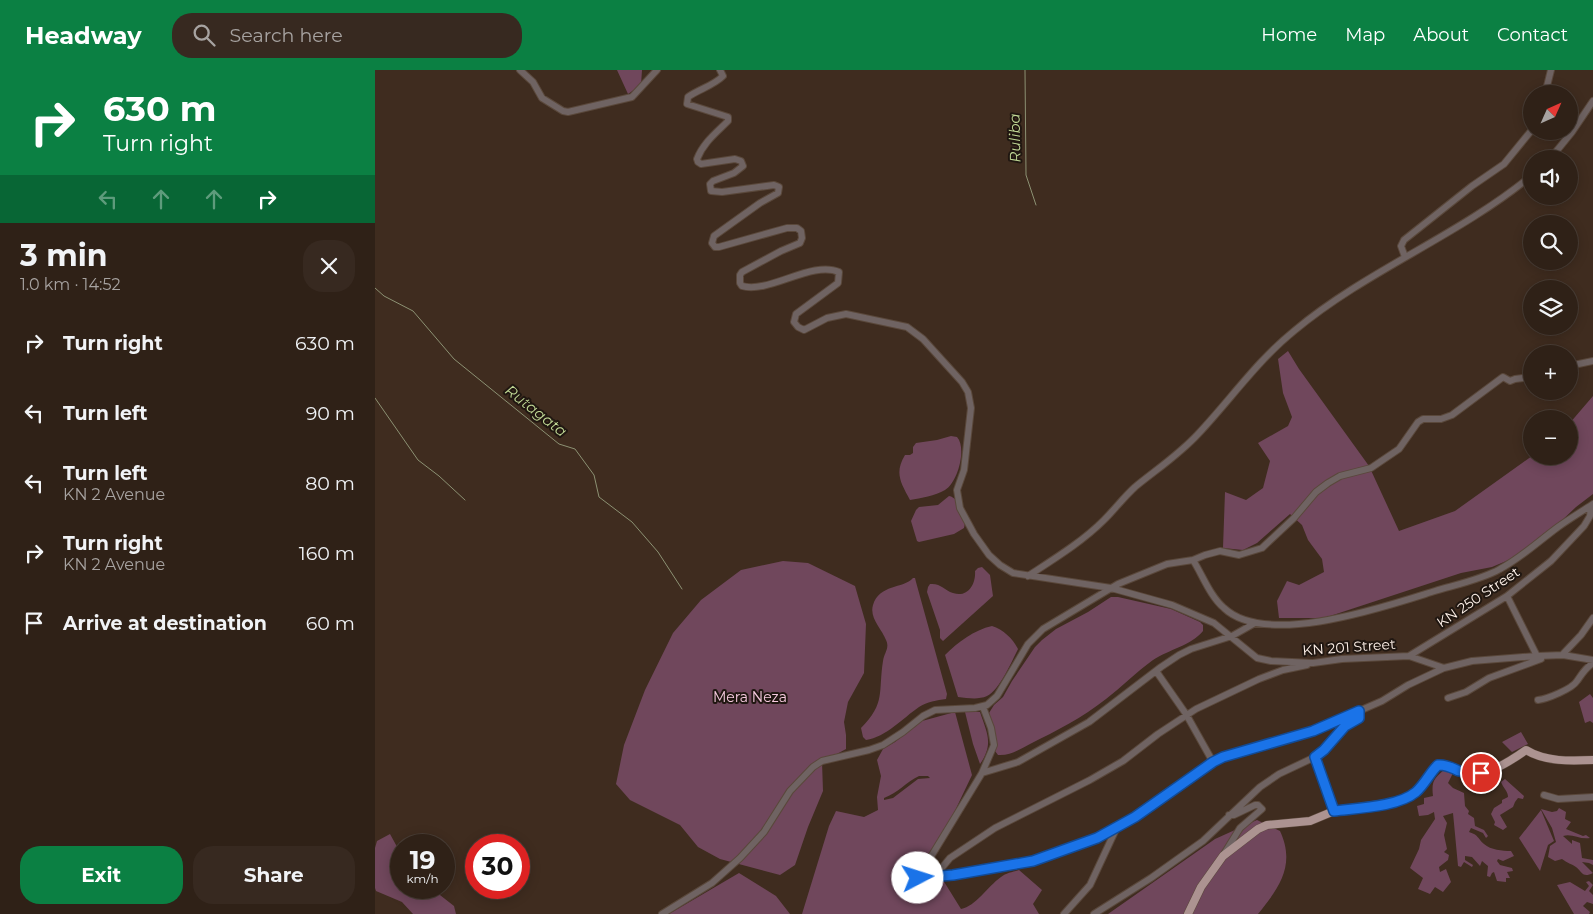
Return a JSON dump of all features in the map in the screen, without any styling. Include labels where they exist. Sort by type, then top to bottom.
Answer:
[{"type":"main road","points":[[1188,914],[1201,887],[1223,856],[1247,837],[1267,825],[1310,821],[1334,811],[1396,802],[1407,798],[1424,784],[1438,765],[1471,774],[1481,773],[1506,763],[1526,750],[1536,756],[1561,760],[1593,760]]},
{"type":"street","points":[[520,70],[533,82],[542,98],[563,112],[568,112],[632,97],[657,70]]},
{"type":"street","name":"KN 201 Street","points":[[720,70],[723,76],[719,81],[693,93],[688,98],[687,104],[728,117],[728,121],[706,142],[700,151],[697,159],[698,162],[735,159],[741,161],[743,166],[734,173],[713,181],[710,184],[711,191],[722,192],[773,185],[779,187],[777,193],[760,202],[714,236],[712,243],[719,247],[787,228],[797,228],[801,231],[802,238],[800,243],[742,272],[739,278],[742,286],[753,287],[791,278],[814,270],[832,269],[839,272],[838,283],[796,314],[794,322],[798,328],[804,330],[827,318],[847,314],[907,327],[923,339],[962,382],[971,408],[964,470],[957,490],[960,508],[974,534],[989,555],[1000,565],[1013,573],[1111,588],[1189,612],[1214,623],[1257,658],[1285,663],[1313,663],[1342,659],[1409,656],[1444,668]]},
{"type":"street","points":[[1547,85],[1551,70]]},
{"type":"street","points":[[1557,150],[1593,101]]},
{"type":"street","points":[[1405,258],[1401,246],[1404,240],[1472,186],[1504,164],[1524,140]]},
{"type":"street","points":[[1028,576],[1073,545],[1103,521],[1135,487],[1165,465],[1198,435],[1263,359],[1294,331],[1339,298],[1381,271],[1441,237],[1523,183]]},
{"type":"street","points":[[1578,364],[1593,361]]},
{"type":"street","points":[[663,914],[712,883],[740,858],[764,832],[790,791],[813,767],[822,762],[883,745],[923,716],[935,710],[975,708],[987,705],[997,696],[1028,644],[1043,629],[1111,588],[1167,564],[1193,560],[1220,551],[1239,555],[1262,548],[1294,518],[1316,492],[1340,476],[1366,470],[1386,458],[1403,446],[1418,422],[1423,419],[1441,419],[1452,415],[1503,377],[1510,381],[1523,378]]},
{"type":"street","points":[[1193,560],[1224,609],[1255,623],[1300,625],[1380,608],[1498,570],[1519,558],[1559,526],[1592,505]]},
{"type":"street","name":"KN 250 Street","points":[[1409,656],[1507,596],[1551,561],[1584,526],[1590,516],[1592,505]]},
{"type":"street","points":[[1507,596],[1539,657]]},
{"type":"street","points":[[1563,654],[1593,618]]},
{"type":"street","points":[[982,773],[1018,762],[1089,722],[1156,671],[1191,649],[1232,636],[1255,623]]},
{"type":"street","points":[[983,706],[991,728],[994,745],[982,773],[918,876],[918,879],[990,870],[1033,861],[1097,838],[1162,800],[1213,762],[1243,750],[1272,744],[1313,731],[1382,701],[1408,685],[1444,668],[1472,661],[1563,654],[1593,662]]},
{"type":"street","points":[[1448,698],[1466,692],[1489,678],[1539,657]]},
{"type":"street","points":[[1538,700],[1552,696],[1575,683],[1593,662]]},
{"type":"street","points":[[935,876],[950,858],[995,828],[1090,780],[1123,761],[1187,714],[1283,670],[1313,663]]},
{"type":"street","points":[[1156,671],[1187,714],[1213,762]]},
{"type":"street","points":[[1094,914],[1151,878],[1203,841],[1269,780],[1315,757],[1324,750],[1345,726],[1359,718],[1359,711]]},
{"type":"street","points":[[1315,757],[1334,811]]},
{"type":"street","points":[[1544,795],[1558,799],[1593,797]]},
{"type":"street","points":[[1223,856],[1240,828],[1261,809],[1259,805],[1255,805],[1238,814],[1229,815]]},
{"type":"street","points":[[1064,914],[1090,885],[1117,828]]},
{"type":"green space","points":[[617,70],[642,70],[641,85],[628,94]]},
{"type":"green space","points":[[1288,351],[1369,466],[1399,531],[1455,511],[1523,462],[1523,465],[1578,465],[1578,414],[1593,396],[1593,494],[1556,526],[1511,559],[1492,567],[1461,573],[1324,618],[1279,618],[1277,601],[1287,581],[1299,585],[1324,572],[1322,559],[1308,540],[1302,525],[1290,514],[1257,543],[1243,550],[1223,548],[1225,492],[1246,500],[1263,488],[1270,461],[1258,443],[1288,426],[1292,417],[1283,393],[1278,359]]},
{"type":"green space","points":[[951,436],[957,437],[961,449],[960,465],[954,480],[950,486],[941,492],[910,500],[899,473],[905,455],[913,453],[913,447],[916,443]]},
{"type":"green space","points":[[949,496],[956,500],[962,509],[964,528],[954,534],[917,541],[911,521],[916,510],[919,507],[938,505]]},
{"type":"green space","name":"Mera Neza","points":[[783,561],[808,563],[855,586],[866,624],[864,673],[848,702],[844,722],[846,749],[822,762],[823,791],[795,865],[780,875],[720,859],[698,847],[680,825],[630,800],[616,784],[624,745],[645,690],[673,633],[701,600],[741,570]]},
{"type":"green space","points":[[982,567],[990,575],[993,596],[943,641],[940,638],[940,630],[927,592],[928,587],[930,584],[937,585],[953,593],[963,594],[970,589],[974,581],[975,571]]},
{"type":"green space","points":[[915,578],[947,694],[946,699],[922,705],[887,731],[866,740],[863,737],[861,728],[878,704],[883,661],[887,648],[884,636],[874,619],[873,605],[880,593]]},
{"type":"green space","points":[[1111,597],[1171,609],[1200,622],[1203,625],[1203,631],[1193,640],[1153,660],[1097,706],[1078,718],[1015,752],[998,755],[995,751],[993,726],[989,713],[994,705],[1003,697],[1035,647],[1056,629]]},
{"type":"green space","points":[[992,626],[1000,629],[1007,635],[1018,649],[1005,675],[992,693],[980,698],[958,697],[945,655],[967,637],[979,630]]},
{"type":"green space","points":[[1590,694],[1593,698],[1593,723],[1590,721],[1585,723],[1579,702]]},
{"type":"green space","points":[[955,712],[972,775],[952,817],[914,877],[915,883],[930,879],[943,880],[961,909],[972,904],[1003,876],[1019,870],[1042,890],[1033,904],[1039,914],[802,914],[829,826],[836,811],[864,817],[878,810],[877,797],[881,776],[877,760],[883,749],[922,721]],"holes":[[[928,776],[930,778],[918,779],[893,798],[884,800],[884,798],[914,778]]]},
{"type":"green space","points":[[965,712],[980,712],[987,732],[987,750],[980,764],[973,744]]},
{"type":"green space","points":[[1521,732],[1528,744],[1512,752],[1502,742]]},
{"type":"green space","points":[[1446,768],[1453,773],[1448,783],[1453,788],[1464,793],[1465,806],[1469,811],[1468,814],[1474,818],[1475,826],[1484,830],[1488,836],[1486,838],[1483,833],[1471,828],[1469,832],[1490,848],[1511,851],[1514,856],[1503,861],[1498,859],[1497,861],[1500,865],[1512,868],[1513,871],[1507,872],[1510,878],[1506,878],[1506,882],[1497,881],[1494,872],[1490,877],[1487,876],[1488,866],[1482,861],[1480,866],[1472,857],[1465,856],[1465,860],[1473,865],[1472,867],[1464,862],[1461,867],[1458,866],[1453,813],[1443,816],[1447,823],[1444,835],[1447,849],[1444,852],[1449,855],[1448,860],[1439,867],[1440,872],[1446,869],[1451,882],[1443,892],[1435,887],[1430,894],[1418,889],[1423,878],[1410,868],[1421,840],[1435,819],[1434,812],[1419,816],[1417,806],[1424,804],[1424,798],[1433,796],[1435,780]]},
{"type":"green space","points":[[1505,779],[1524,796],[1523,799],[1518,798],[1513,807],[1500,815],[1507,827],[1503,830],[1494,825],[1495,822],[1491,814],[1494,808],[1502,803],[1502,800],[1508,797],[1501,782]]},
{"type":"green space","points":[[1559,808],[1566,812],[1565,819],[1571,822],[1566,829],[1590,838],[1570,835],[1563,836],[1572,844],[1572,840],[1580,843],[1582,858],[1593,860],[1593,865],[1582,862],[1593,873],[1585,875],[1562,859],[1555,861],[1548,857],[1550,846],[1556,842],[1552,828],[1541,809],[1552,812],[1557,811]]},
{"type":"green space","points":[[1541,810],[1554,841],[1548,845],[1540,871],[1519,838]]},
{"type":"green space","points":[[1257,820],[1280,831],[1285,843],[1286,855],[1283,876],[1273,895],[1258,914],[1108,914],[1215,839]]},
{"type":"green space","points":[[390,834],[390,897],[376,891],[375,888],[375,848],[377,841]]},
{"type":"green space","points":[[739,873],[776,896],[790,914],[669,914]]},
{"type":"green space","points":[[1589,881],[1593,885],[1589,891],[1593,895],[1593,904],[1587,902],[1583,906],[1590,912],[1589,914],[1574,914],[1557,885],[1570,882],[1585,891],[1589,886],[1586,882]]},
{"type":"green space","points":[[395,899],[445,899],[454,906],[456,914],[413,914],[402,902]]},
{"type":"waterway","name":"Ruliba","points":[[1025,70],[1026,175],[1036,205]]},
{"type":"waterway","name":"Rutagata","points":[[375,288],[384,296],[413,311],[454,359],[559,444],[575,449],[594,475],[599,497],[632,522],[658,552],[682,589]]},
{"type":"waterway","points":[[375,398],[418,460],[465,500]]},
{"type":"route","points":[[918,878],[990,870],[1053,855],[1117,828],[1162,800],[1213,762],[1223,757],[1313,731],[1359,711],[1359,718],[1345,726],[1324,750],[1315,757],[1334,811],[1396,802],[1407,798],[1417,791],[1438,765],[1442,764],[1471,774],[1481,773]]}]
